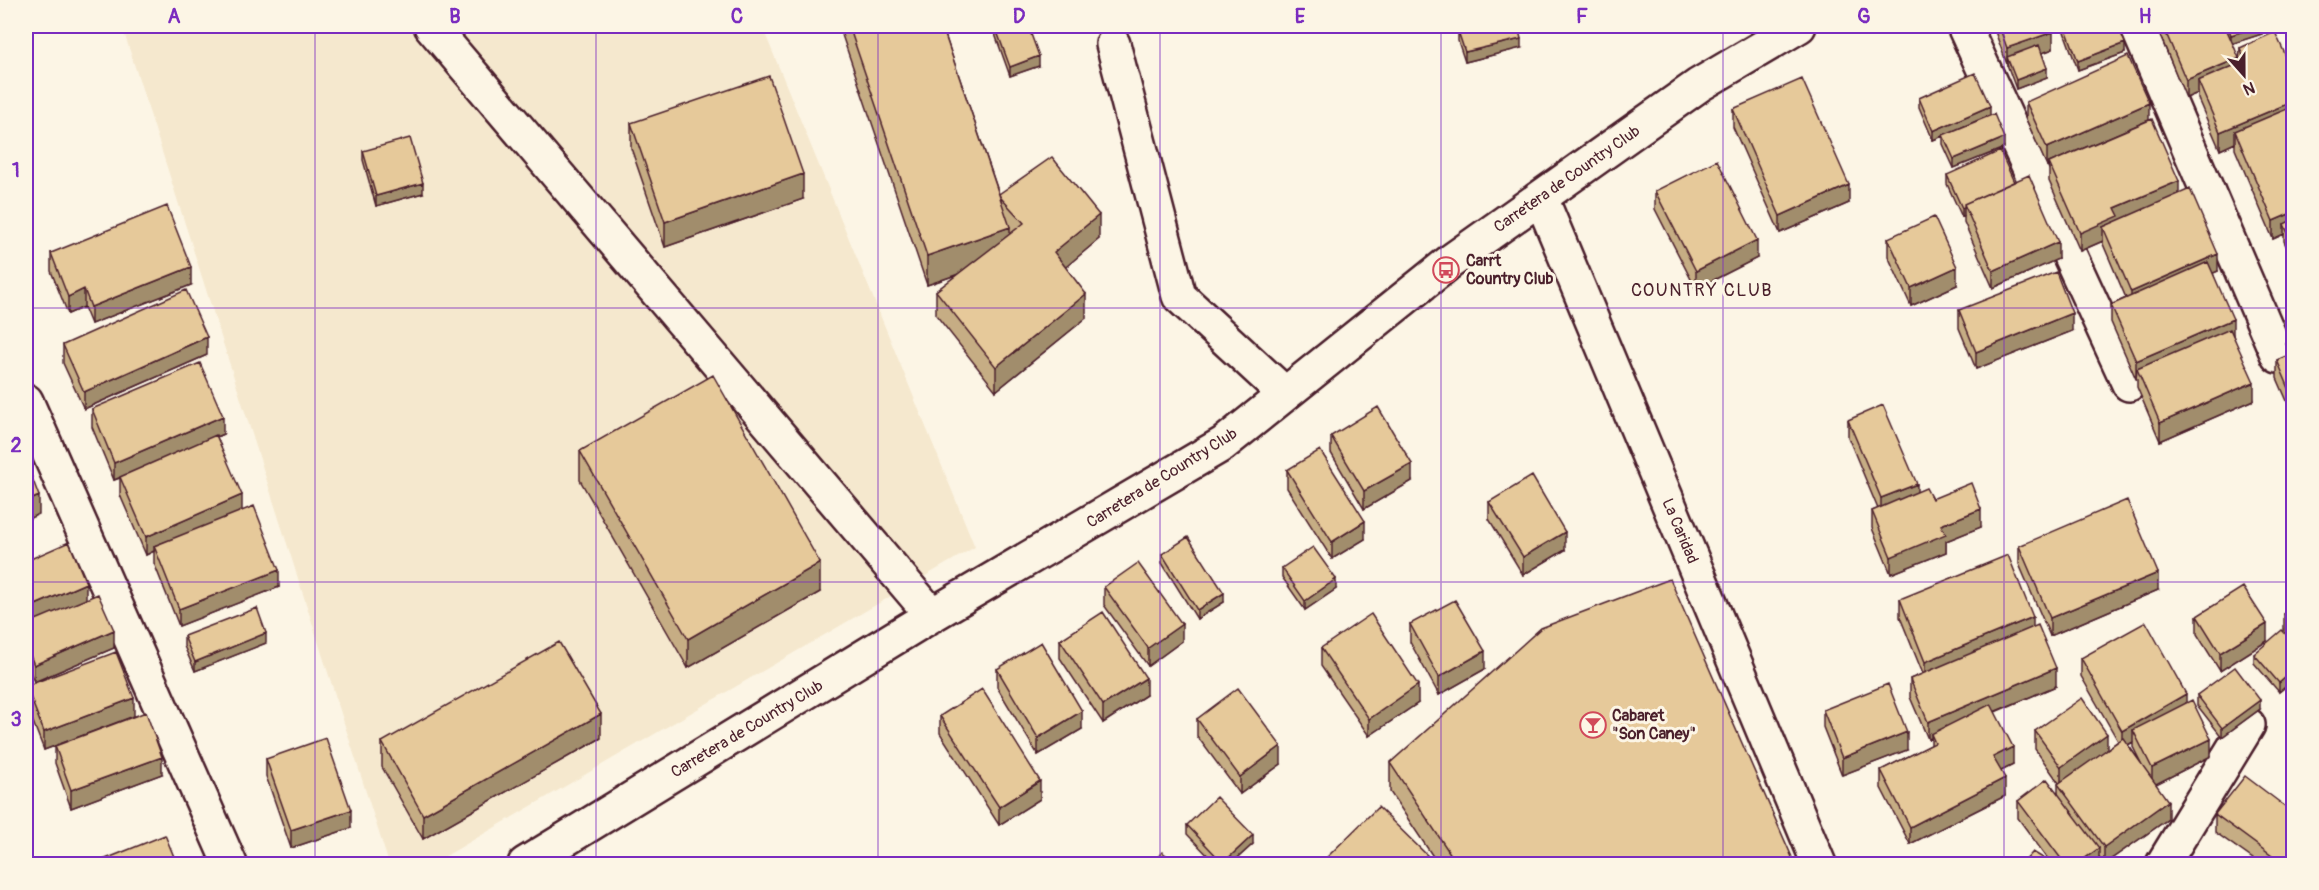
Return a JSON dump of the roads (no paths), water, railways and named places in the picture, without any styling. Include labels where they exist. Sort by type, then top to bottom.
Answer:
[{"type":"street","points":[[431,26],[932,615]]},
{"type":"street","name":"Carretera de Country Club","points":[[525,864],[932,615],[1223,444],[1451,261],[1699,85],[1799,26]]},
{"type":"street","points":[[1964,26],[2129,384]]},
{"type":"street","points":[[2137,26],[2278,356]]},
{"type":"street","points":[[1113,44],[1179,297],[1285,394]]},
{"type":"street","name":"La Caridad","points":[[1541,198],[1819,864]]},
{"type":"street","points":[[26,401],[230,864]]},
{"type":"street","points":[[2163,864],[2248,725]]},
{"type":"place","name":"Carrt Country Club","points":[[1446,270]]},
{"type":"place","name":"Cabaret \"Son Caney\"","points":[[1593,725]]},
{"type":"district","name":"COUNTRY CLUB","points":[[1702,290]]}]
